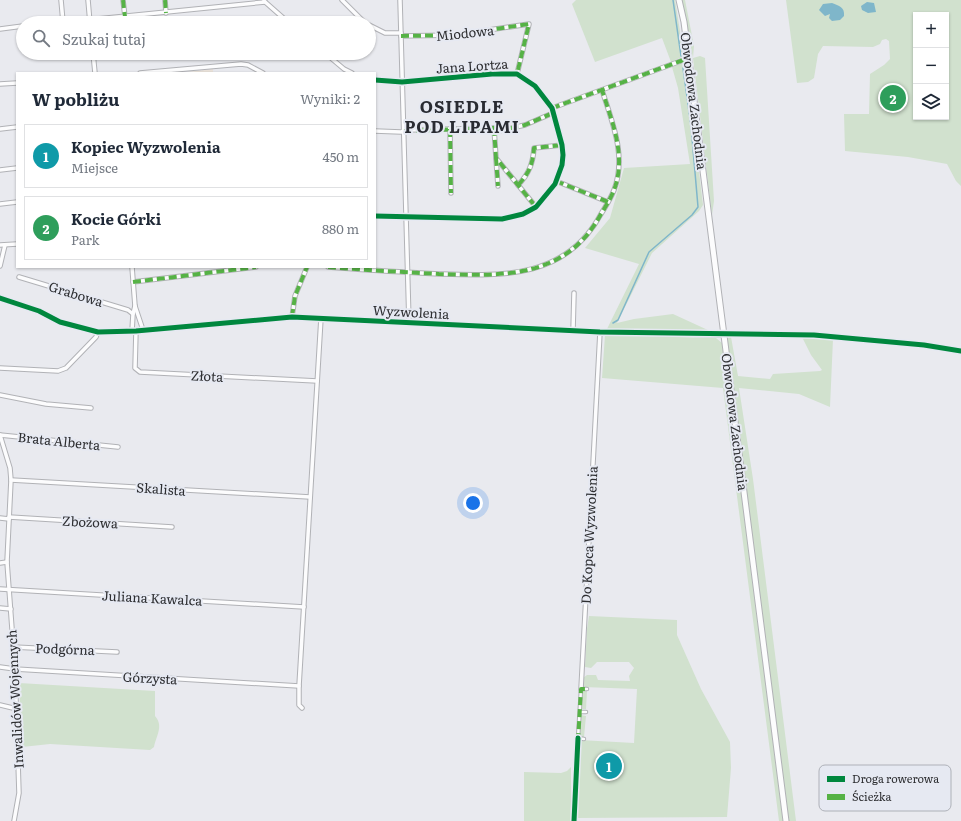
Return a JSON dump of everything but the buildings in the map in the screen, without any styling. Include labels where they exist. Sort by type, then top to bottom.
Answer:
[{"type":"main road","name":"Obwodowa Zachodnia","points":[[679,0],[689,58],[786,821]]},
{"type":"street","points":[[61,0],[62,16]]},
{"type":"street","points":[[88,0],[90,16]]},
{"type":"street","points":[[123,0],[125,16]]},
{"type":"street","points":[[165,0],[166,13]]},
{"type":"street","points":[[342,0],[358,16]]},
{"type":"street","points":[[400,0],[409,323]]},
{"type":"street","points":[[135,16],[264,1],[281,16]]},
{"type":"street","name":"Miodowa","points":[[376,28],[385,33],[401,35],[455,35],[529,24],[517,74]]},
{"type":"street","points":[[0,29],[16,27]]},
{"type":"street","points":[[376,216],[406,218],[502,219],[523,214],[536,206],[544,198],[556,180],[562,165],[562,145],[552,108],[689,58]]},
{"type":"street","points":[[94,60],[95,72]]},
{"type":"street","points":[[334,60],[350,72]]},
{"type":"street","points":[[151,72],[240,64],[248,65],[261,72]]},
{"type":"street","name":"Jana Lortza","points":[[376,80],[402,82],[492,74],[517,74],[535,86],[552,108]]},
{"type":"street","points":[[0,84],[16,83]]},
{"type":"street","points":[[341,268],[407,273],[494,275],[522,272],[549,263],[585,237],[598,220],[608,202],[619,174],[618,138],[602,90]]},
{"type":"street","points":[[376,130],[404,131],[494,128],[498,131],[525,125],[553,113]]},
{"type":"street","points":[[0,129],[16,127]]},
{"type":"street","points":[[494,128],[498,186]]},
{"type":"street","points":[[450,129],[451,193]]},
{"type":"street","points":[[518,185],[526,178],[534,159],[534,148],[562,145]]},
{"type":"street","points":[[496,158],[536,206]]},
{"type":"street","points":[[0,170],[16,168]]},
{"type":"street","points":[[556,180],[608,202]]},
{"type":"street","points":[[0,204],[16,202]]},
{"type":"street","points":[[0,245],[16,244]]},
{"type":"street","points":[[0,266],[5,245]]},
{"type":"street","points":[[132,268],[135,306],[143,330]]},
{"type":"street","points":[[133,282],[248,268]]},
{"type":"street","points":[[292,317],[295,296],[307,268]]},
{"type":"street","name":"Grabowa","points":[[19,277],[128,310],[132,314]]},
{"type":"street","points":[[574,293],[574,331]]},
{"type":"street","name":"Wyzwolenia","points":[[0,298],[39,311],[60,322],[98,332],[134,331],[292,317],[574,331],[724,335]]},
{"type":"street","points":[[134,331],[132,314],[135,306]]},
{"type":"street","points":[[302,708],[299,705],[299,686],[320,318]]},
{"type":"street","name":"Złota","points":[[134,331],[135,368],[140,372],[317,381]]},
{"type":"street","points":[[0,368],[58,371],[66,368],[96,337],[98,332]]},
{"type":"street","name":"Do Kopca Wyzwolenia","points":[[584,739],[578,738],[600,332]]},
{"type":"street","points":[[0,395],[46,404],[91,408]]},
{"type":"street","name":"Brata Alberta","points":[[0,435],[118,447]]},
{"type":"street","name":"Inwalidów Wojennych","points":[[0,435],[10,468],[11,480],[7,562],[16,669],[19,793],[14,821]]},
{"type":"street","name":"Skalista","points":[[11,480],[310,497]]},
{"type":"street","name":"Zbożowa","points":[[0,518],[172,527]]},
{"type":"street","points":[[0,563],[7,562]]},
{"type":"street","name":"Juliana Kawalca","points":[[0,589],[304,607]]},
{"type":"street","points":[[0,608],[10,609]]},
{"type":"street","name":"Podgórna","points":[[13,647],[117,652]]},
{"type":"street","name":"Górzysta","points":[[0,667],[299,686]]},
{"type":"street","points":[[581,689],[587,689]]},
{"type":"street","points":[[0,705],[17,709]]},
{"type":"street","points":[[580,712],[586,712]]},
{"type":"shaded area","points":[[213,69],[213,72],[188,72]]},
{"type":"green space","points":[[576,0],[675,0],[684,56],[671,62],[662,38],[595,62],[572,4]]},
{"type":"green space","points":[[682,0],[685,0],[694,46],[693,58]]},
{"type":"green space","points":[[786,0],[961,0],[961,186],[956,181],[947,164],[908,157],[845,151],[844,114],[869,114],[870,74],[890,59],[889,41],[886,39],[882,40],[880,44],[873,47],[823,46],[818,54],[814,78],[808,82],[797,83]]},
{"type":"green space","points":[[700,56],[705,58],[714,201],[712,215],[693,58]]},
{"type":"green space","points":[[686,62],[703,205],[699,211],[652,253],[617,323],[634,319],[673,314],[710,331],[607,329],[639,264],[585,248],[610,218],[624,168],[690,164],[678,88],[672,67]]},
{"type":"green space","points":[[605,335],[716,338],[722,343],[783,821],[779,821],[723,388],[602,378]]},
{"type":"green space","points":[[731,337],[738,376],[770,379],[773,374],[822,370],[811,355],[802,337],[833,339],[830,407],[799,394],[739,388],[753,479],[796,821],[789,821],[782,775],[727,342],[728,338]]},
{"type":"green space","points":[[589,616],[677,620],[677,635],[701,689],[730,742],[731,768],[727,817],[577,818],[575,821],[580,740],[634,743],[637,689],[583,687],[583,678],[587,675],[596,675],[598,680],[630,681],[629,676],[634,668],[629,662],[597,662],[591,668],[585,667]]},
{"type":"green space","points":[[19,683],[155,691],[155,716],[158,720],[159,731],[154,747],[150,750],[50,744],[22,747]]},
{"type":"green space","points":[[583,691],[587,691],[586,709],[582,709]]},
{"type":"green space","points":[[581,715],[586,716],[584,737],[580,737]]},
{"type":"green space","points":[[571,767],[571,821],[524,821],[524,772],[561,773],[567,771]]},
{"type":"water","points":[[867,2],[874,3],[876,12],[868,13],[862,10],[861,6]]},
{"type":"water","points":[[832,3],[841,7],[844,11],[844,16],[840,20],[832,21],[829,18],[830,14],[825,16],[819,10],[823,4]]},
{"type":"waterway","points":[[673,0],[681,56]]},
{"type":"waterway","points":[[613,323],[618,320],[649,252],[692,215],[698,207],[691,126],[683,68]]},
{"type":"marked path","points":[[123,0],[125,16]]},
{"type":"marked path","points":[[165,0],[166,13]]},
{"type":"marked path","points":[[401,36],[455,35],[529,24],[517,74]]},
{"type":"marked path","points":[[552,108],[689,58]]},
{"type":"marked path","points":[[342,268],[439,274],[486,275],[531,269],[551,262],[570,251],[587,235],[601,214],[613,193],[618,177],[619,152],[617,139],[602,90]]},
{"type":"marked path","points":[[404,131],[494,128],[498,131],[525,125],[553,113]]},
{"type":"marked path","points":[[494,128],[496,158],[536,207]]},
{"type":"marked path","points":[[450,129],[451,193]]},
{"type":"marked path","points":[[518,185],[530,168],[534,148],[562,145]]},
{"type":"marked path","points":[[496,158],[498,186]]},
{"type":"marked path","points":[[556,181],[608,202]]},
{"type":"marked path","points":[[133,282],[248,268]]},
{"type":"marked path","points":[[292,317],[295,296],[307,268]]},
{"type":"marked path","points":[[578,741],[581,689],[587,689]]},
{"type":"cycle path","points":[[376,80],[402,82],[492,74],[517,74],[535,86],[552,108],[562,145],[563,155],[562,165],[555,184],[536,207],[523,214],[502,219],[376,216]]},
{"type":"cycle path","points":[[0,298],[39,311],[60,322],[98,332],[136,331],[292,317],[600,332],[814,335],[924,345],[961,351]]},
{"type":"cycle path","points":[[574,821],[578,738]]},
{"type":"place","name":"Kocie Górki","points":[[893,98]]},
{"type":"place","name":"Kopiec Wyzwolenia","points":[[609,766]]},
{"type":"district","name":"OSIEDLE POD LIPAMI","points":[[462,117]]}]
